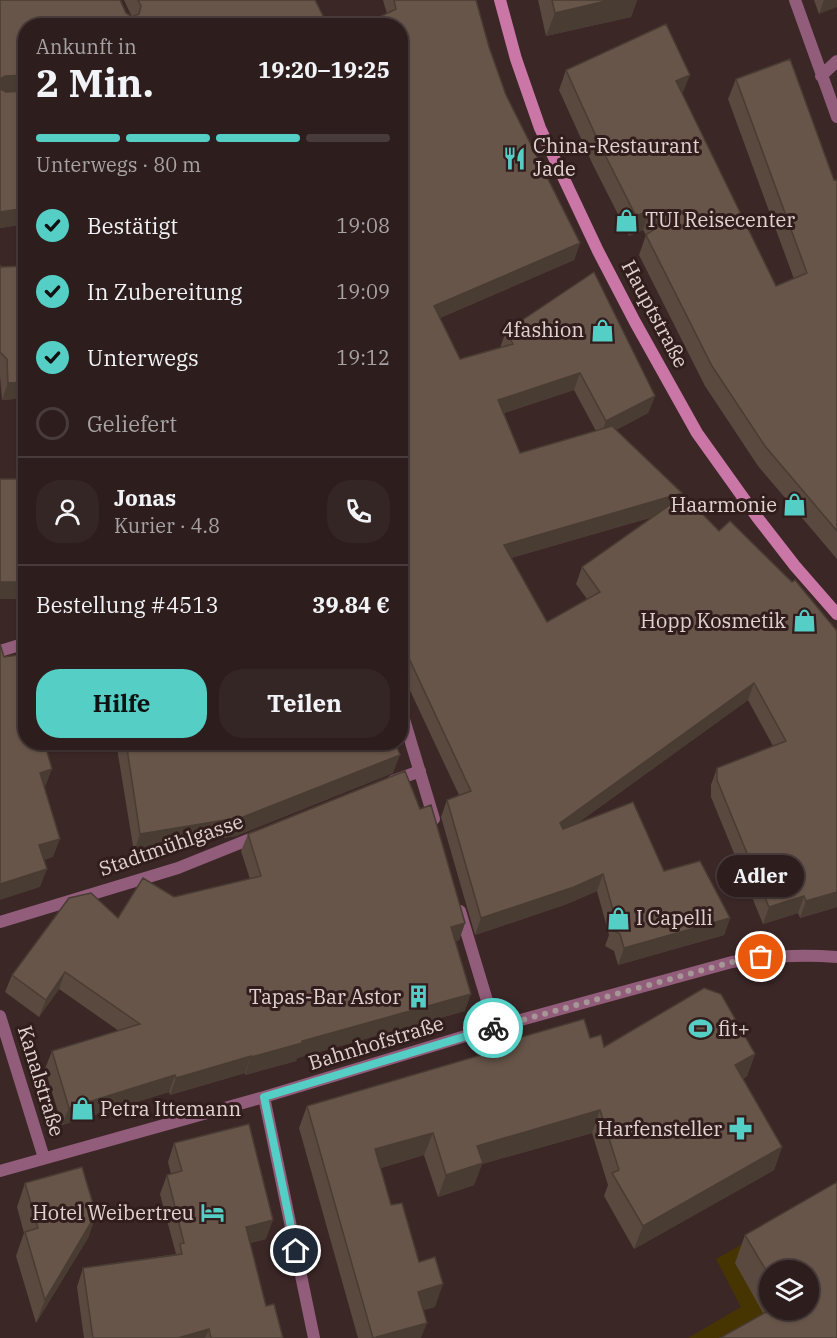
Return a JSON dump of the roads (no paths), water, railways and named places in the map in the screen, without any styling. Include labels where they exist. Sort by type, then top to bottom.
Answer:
[{"type":"street","name":"Hauptstraße","points":[[500,0],[516,59],[540,128],[635,322],[698,433],[757,517],[795,566],[837,614]]},
{"type":"street","points":[[795,0],[837,117]]},
{"type":"street","points":[[822,76],[837,61]]},
{"type":"street","points":[[0,651],[18,646]]},
{"type":"street","points":[[408,732],[436,827]]},
{"type":"street","points":[[387,784],[420,771]]},
{"type":"street","name":"Stadtmühlgasse","points":[[0,922],[178,868],[277,828]]},
{"type":"street","points":[[455,894],[495,1027]]},
{"type":"street","name":"Bahnhofstraße","points":[[0,1171],[264,1097],[495,1027],[732,962],[804,954],[837,957]]},
{"type":"street","name":"Kanalstraße","points":[[0,1016],[44,1158]]},
{"type":"street","points":[[264,1097],[314,1338]]},
{"type":"place","name":"China-Restaurant Jade","points":[[515,158]]},
{"type":"place","name":"TUI Reisecenter","points":[[627,220]]},
{"type":"place","name":"4fashion","points":[[602,330]]},
{"type":"place","name":"Haarmonie","points":[[795,505]]},
{"type":"place","name":"Hopp Kosmetik","points":[[804,621]]},
{"type":"place","name":"I Capelli","points":[[618,918]]},
{"type":"place","name":"Adler","points":[[761,957]]},
{"type":"place","name":"Tapas-Bar Astor","points":[[419,997]]},
{"type":"place","name":"fit+","points":[[700,1029]]},
{"type":"place","name":"Petra Ittemann","points":[[82,1109]]},
{"type":"place","name":"Harfensteller","points":[[740,1129]]},
{"type":"place","name":"Hotel Weibertreu","points":[[212,1213]]}]
